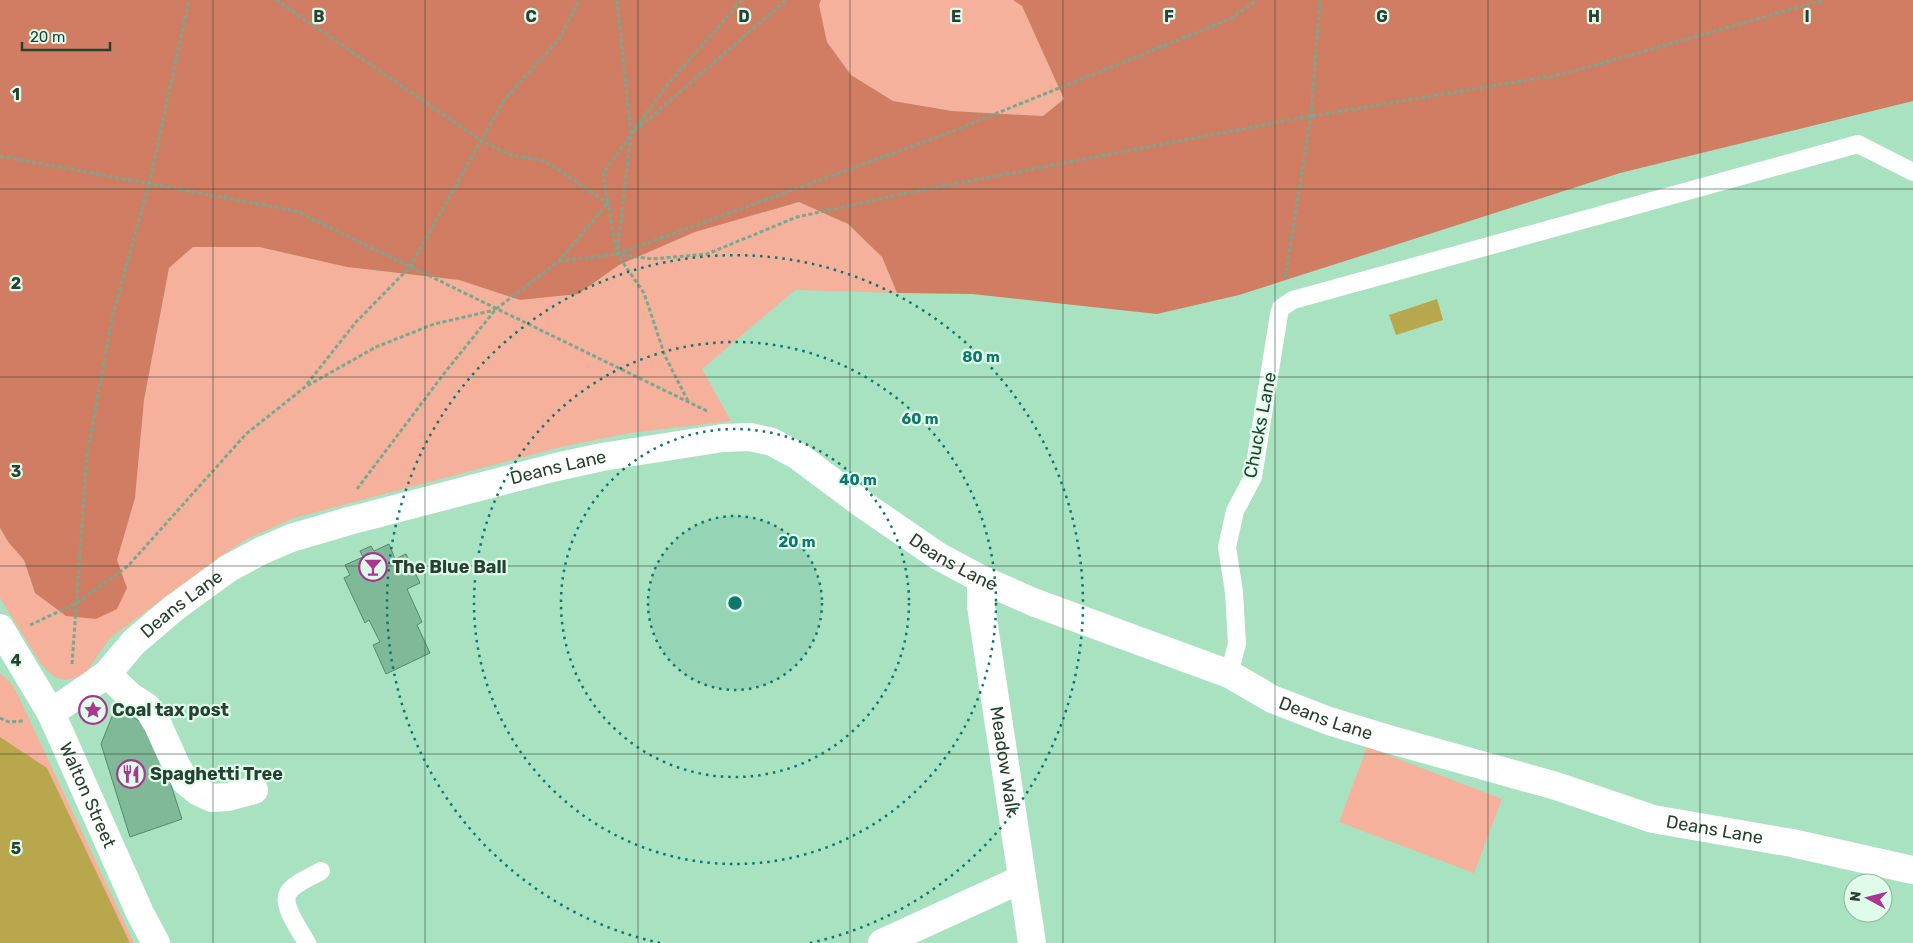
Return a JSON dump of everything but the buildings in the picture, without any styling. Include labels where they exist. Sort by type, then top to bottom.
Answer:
[{"type":"street","name":"Deans Lane","points":[[51,713],[107,674],[134,642],[174,608],[229,568],[291,538],[552,468],[602,457],[723,438],[750,437],[772,442],[798,456],[865,506],[938,556],[980,579],[1033,602],[1229,674],[1272,699],[1329,721],[1388,740],[1556,786],[1653,819],[1792,843],[1913,870]]},
{"type":"street","name":"Meadow Walk","points":[[980,579],[981,606],[1032,943]]},
{"type":"street","name":"Walton Street","points":[[4,640],[51,713],[140,913],[156,943]]},
{"type":"street","points":[[107,674],[130,696],[147,706],[176,765],[186,782],[197,791],[212,798],[228,798],[254,790]]},
{"type":"street","points":[[882,943],[1022,879]]},
{"type":"lane","points":[[1278,320],[1281,308],[1293,300],[1858,144],[1913,172]]},
{"type":"lane","name":"Chucks Lane","points":[[1229,674],[1237,644],[1234,592],[1227,547],[1235,511],[1253,477],[1278,320]]},
{"type":"lane","points":[[307,943],[287,906],[286,899],[288,893],[293,888],[321,871]]},
{"type":"path","points":[[82,690],[72,662],[87,455],[113,314],[149,184],[188,0]]},
{"type":"path","points":[[276,0],[482,141],[510,155],[545,161],[608,204]]},
{"type":"path","points":[[305,387],[356,322],[410,267],[504,100],[560,38],[579,0]]},
{"type":"path","points":[[617,0],[631,134],[617,254]]},
{"type":"path","points":[[689,403],[665,356],[644,293],[617,254],[604,173],[668,84],[742,0]]},
{"type":"path","points":[[631,134],[786,0]]},
{"type":"path","points":[[559,261],[617,254],[943,135],[1230,19],[1257,0]]},
{"type":"path","points":[[1278,320],[1310,116],[1320,0]]},
{"type":"path","points":[[617,254],[652,259],[707,254],[796,218],[907,193],[1310,116],[1564,74],[1824,0]]},
{"type":"path","points":[[0,156],[296,211],[714,414]]},
{"type":"path","points":[[349,521],[356,492],[446,371],[496,309],[559,261],[608,204]]},
{"type":"path","points":[[4,640],[22,628],[77,603],[128,566],[246,434],[305,387],[376,347],[434,324],[496,309]]},
{"type":"shaded area","points":[[0,0],[821,0],[819,5],[827,42],[851,75],[893,101],[952,111],[1043,116],[1064,99],[1022,6],[1013,0],[1913,0],[1913,101],[1620,173],[1239,295],[1157,314],[972,294],[897,293],[882,257],[848,224],[799,202],[695,232],[619,265],[578,294],[520,300],[459,280],[347,267],[259,247],[193,247],[169,268],[144,400],[135,498],[117,560],[127,588],[117,609],[96,619],[66,616],[35,593],[24,560],[9,543],[0,528]]},
{"type":"shaded area","points":[[821,0],[1013,0],[1022,6],[1064,99],[1043,116],[952,111],[893,101],[851,75],[827,42],[819,5]]},
{"type":"shaded area","points":[[799,202],[848,224],[882,257],[897,293],[795,290],[702,369],[731,421],[630,433],[565,446],[294,518],[247,539],[218,558],[110,638],[84,675],[66,680],[54,677],[41,664],[0,598],[0,528],[9,543],[24,560],[35,593],[126,588],[117,560],[135,498],[144,400],[169,268],[193,247],[259,247],[347,267],[459,280],[520,300],[578,294],[619,265],[695,232]]},
{"type":"shaded area","points":[[1437,299],[1443,320],[1396,335],[1389,315]]},
{"type":"shaded area","points":[[0,673],[16,691],[134,943],[0,943]]},
{"type":"shaded area","points":[[0,737],[47,768],[130,943],[0,943]]},
{"type":"shaded area","points":[[1367,747],[1502,799],[1474,873],[1339,822]]},
{"type":"place","name":"The Blue Ball","points":[[373,567]]},
{"type":"place","name":"Coal tax post","points":[[93,710]]},
{"type":"place","name":"Spaghetti Tree","points":[[131,774]]}]
